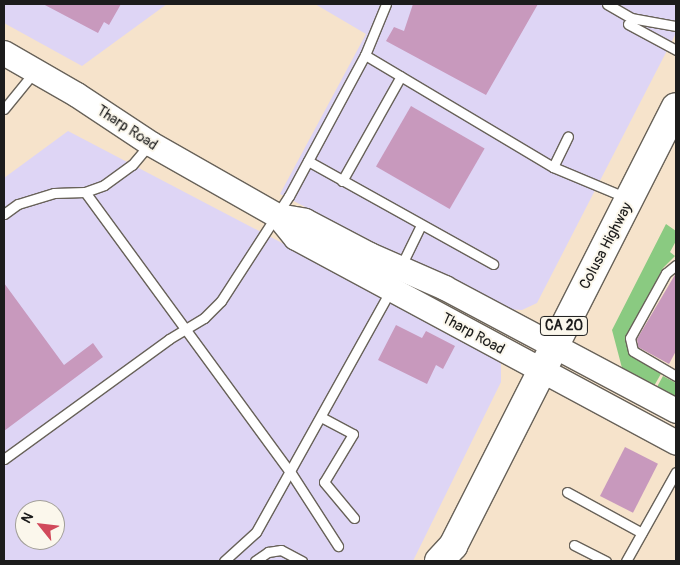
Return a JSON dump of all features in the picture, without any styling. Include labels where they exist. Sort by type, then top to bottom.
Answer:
[{"type":"highway","name":"Colusa Highway","points":[[448,556],[554,344],[676,108]]},
{"type":"street","name":"Tharp Road","points":[[4,53],[36,71],[151,144],[278,216],[305,221],[542,371],[676,443]]},
{"type":"street","name":"Tharp Road","points":[[396,279],[445,288],[554,344],[676,411]]},
{"type":"lane","points":[[4,459],[169,339],[187,330],[221,301],[278,216],[308,162],[365,55],[386,4]]},
{"type":"lane","points":[[607,4],[676,50]]},
{"type":"lane","points":[[630,20],[676,26]]},
{"type":"lane","points":[[624,33],[630,20]]},
{"type":"lane","points":[[365,55],[553,167],[630,199]]},
{"type":"lane","points":[[4,109],[36,71]]},
{"type":"lane","points":[[342,181],[401,76]]},
{"type":"lane","points":[[553,167],[568,136]]},
{"type":"lane","points":[[4,214],[18,204],[54,193],[84,192],[104,185],[132,165],[151,144]]},
{"type":"lane","points":[[308,162],[493,264]]},
{"type":"lane","points":[[84,192],[290,472],[338,546]]},
{"type":"lane","points":[[224,561],[256,532],[396,279],[421,225]]},
{"type":"lane","points":[[676,265],[666,273],[630,338],[633,351],[676,376]]},
{"type":"lane","points":[[321,417],[352,434],[324,482],[354,518]]},
{"type":"lane","points":[[626,561],[676,472]]},
{"type":"lane","points":[[567,492],[642,533]]},
{"type":"lane","points":[[574,545],[606,561]]},
{"type":"lane","points":[[255,561],[268,552],[281,550],[302,561]]},
{"type":"shaded area","points":[[4,4],[167,4],[82,66],[4,23]]},
{"type":"shaded area","points":[[315,4],[676,4],[676,33],[537,303],[522,310],[504,309],[280,194],[366,34]]},
{"type":"shaded area","points":[[68,131],[494,354],[501,364],[501,382],[413,561],[4,561],[4,178]]},
{"type":"green space","points":[[666,224],[676,231],[676,241],[670,252],[675,256],[663,268],[626,338],[630,353],[662,372],[654,386],[622,368],[612,330]]},
{"type":"green space","points":[[663,376],[676,383],[676,398],[657,387]]},
{"type":"building","points":[[43,4],[121,4],[109,25],[104,22],[98,33]]},
{"type":"building","points":[[413,4],[538,4],[486,95],[386,41],[394,27],[404,31]]},
{"type":"building","points":[[411,106],[485,148],[450,209],[376,167]]},
{"type":"building","points":[[676,273],[676,351],[669,364],[638,347],[637,339]]},
{"type":"building","points":[[4,283],[64,365],[93,343],[103,357],[4,431]]},
{"type":"building","points":[[396,325],[422,338],[426,331],[455,346],[443,369],[436,365],[427,384],[378,360]]},
{"type":"building","points":[[625,447],[658,464],[633,513],[600,496]]}]
